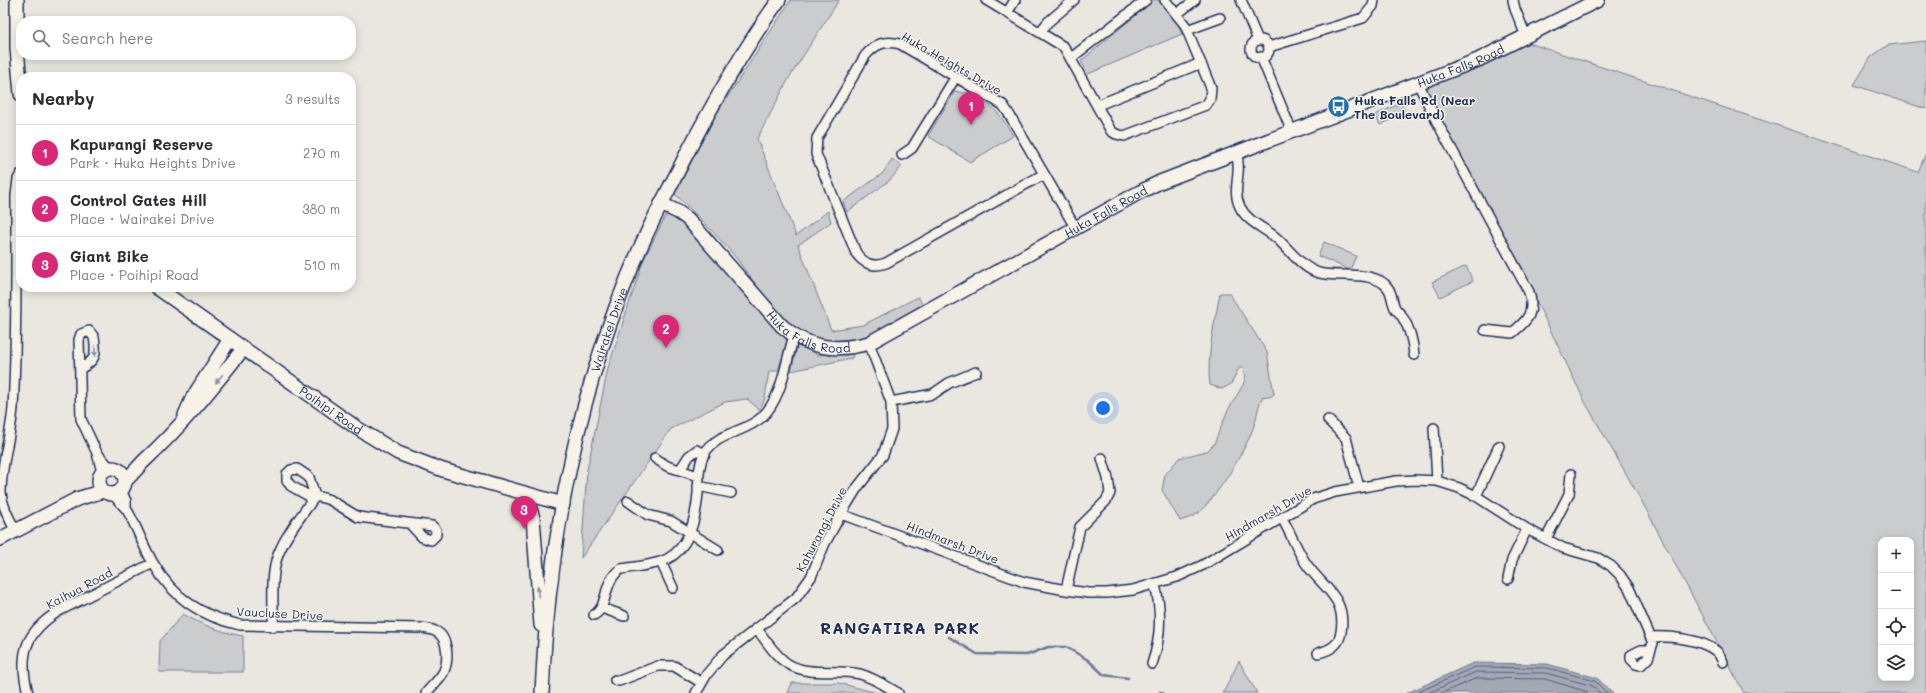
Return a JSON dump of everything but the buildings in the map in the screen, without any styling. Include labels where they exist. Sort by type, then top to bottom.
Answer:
[{"type":"main road","points":[[17,0],[17,16]]},
{"type":"main road","name":"Wairakei Drive","points":[[542,693],[543,659],[553,571],[563,504],[587,398],[608,332],[642,244],[661,204],[714,103],[743,53],[779,0]]},
{"type":"main road","name":"Huka Falls Road","points":[[661,204],[678,212],[688,220],[782,326],[794,336],[824,348],[853,348],[869,343],[1075,227],[1160,182],[1478,60],[1598,0]]},
{"type":"main road","points":[[18,60],[19,72]]},
{"type":"main road","name":"Poihipi Road","points":[[163,292],[357,428],[398,453],[444,470],[563,504]]},
{"type":"main road","points":[[183,420],[193,397],[230,340]]},
{"type":"main road","points":[[0,539],[112,481],[136,463],[142,463],[160,447],[183,420],[199,406],[243,349]]},
{"type":"main road","points":[[525,494],[533,518],[543,659]]},
{"type":"street","points":[[986,0],[1064,47],[1098,105],[1111,131],[1124,136],[1206,105],[1210,99],[1212,88],[1188,30],[1165,0]]},
{"type":"street","points":[[1007,13],[1015,0]]},
{"type":"street","points":[[1040,32],[1048,22],[1074,0]]},
{"type":"street","points":[[1071,58],[1146,0]]},
{"type":"street","points":[[1177,14],[1195,0]]},
{"type":"street","points":[[1241,0],[1258,40]]},
{"type":"street","points":[[1268,46],[1364,18],[1373,6],[1374,0]]},
{"type":"street","points":[[1513,0],[1526,36]]},
{"type":"street","points":[[1188,30],[1220,18]]},
{"type":"street","points":[[1258,40],[1264,41],[1268,46],[1268,52],[1261,58]]},
{"type":"street","points":[[1258,40],[1251,46],[1251,52],[1255,56],[1261,58],[1292,132]]},
{"type":"street","name":"Huka Heights Drive","points":[[1044,174],[886,263],[879,266],[870,265],[862,262],[856,253],[816,154],[816,146],[819,131],[872,47],[890,42],[900,44],[955,78],[1003,105],[1044,174],[1075,227]]},
{"type":"street","points":[[1098,105],[1201,63]]},
{"type":"street","points":[[902,155],[912,148],[955,78]]},
{"type":"street","points":[[1418,83],[1437,122],[1526,287],[1532,302],[1530,316],[1512,332],[1486,330]]},
{"type":"street","points":[[1236,153],[1239,162],[1236,196],[1246,216],[1274,236],[1306,266],[1317,272],[1332,275],[1371,277],[1380,281],[1388,288],[1395,308],[1409,329],[1414,355]]},
{"type":"street","points":[[16,531],[4,507],[1,490],[10,434],[17,292]]},
{"type":"street","points":[[594,616],[599,613],[602,608],[612,576],[617,571],[661,562],[675,553],[684,544],[691,532],[696,511],[698,476],[705,454],[713,444],[723,436],[750,425],[761,418],[768,410],[777,395],[794,336]]},
{"type":"street","name":"Kahurangi Drive","points":[[696,693],[722,655],[796,598],[811,577],[825,543],[841,514],[857,488],[883,455],[892,429],[891,402],[869,343]]},
{"type":"street","points":[[80,369],[81,419],[112,481]]},
{"type":"street","points":[[891,402],[933,394],[949,384],[976,372]]},
{"type":"street","points":[[1328,420],[1346,438],[1359,487]]},
{"type":"street","points":[[1434,428],[1437,482]]},
{"type":"street","points":[[1476,496],[1499,446]]},
{"type":"street","points":[[680,470],[689,456],[697,450],[705,454]]},
{"type":"street","points":[[655,458],[667,466],[698,476]]},
{"type":"street","points":[[1066,590],[1080,527],[1106,501],[1110,493],[1108,478],[1102,458]]},
{"type":"street","points":[[1546,539],[1569,494],[1572,474]]},
{"type":"street","name":"Hindmarsh Drive","points":[[841,514],[1024,582],[1066,590],[1089,593],[1107,593],[1133,590],[1155,585],[1177,577],[1203,565],[1313,499],[1359,487],[1409,480],[1437,482],[1459,488],[1476,496],[1527,529],[1563,548],[1598,558],[1611,566],[1620,575],[1629,588],[1651,637],[1652,643],[1650,650]]},
{"type":"street","name":"Vaucluse Drive","points":[[112,481],[126,501],[126,508],[153,563],[174,590],[187,602],[206,615],[220,621],[240,625],[274,627],[422,628],[435,631],[440,635],[445,643],[446,661],[444,672],[426,693]]},
{"type":"street","points":[[698,486],[731,493]]},
{"type":"street","points":[[274,627],[274,574],[277,558],[281,547],[315,496],[330,500],[358,517],[410,524]]},
{"type":"street","points":[[628,501],[648,515],[671,521],[718,550]]},
{"type":"street","points":[[1282,518],[1305,562],[1330,590],[1341,610],[1343,620],[1340,640],[1332,649],[1318,653]]},
{"type":"street","points":[[1508,579],[1512,560],[1527,529]]},
{"type":"street","points":[[661,562],[673,588]]},
{"type":"street","name":"Kaihua Road","points":[[28,693],[23,669],[24,655],[28,641],[36,629],[46,619],[59,611],[153,563]]},
{"type":"street","points":[[1152,664],[1159,646],[1160,619],[1155,585]]},
{"type":"street","points":[[602,608],[624,616]]},
{"type":"street","points":[[756,628],[778,656],[789,664],[800,669],[812,671],[840,671],[860,674],[875,679],[898,693]]},
{"type":"street","points":[[1651,637],[1679,637],[1686,639],[1718,652],[1723,662]]},
{"type":"street","points":[[615,680],[619,681],[658,666],[674,666],[702,683]]},
{"type":"shaded area","points":[[791,0],[839,0],[789,78],[757,139],[796,236],[828,211],[831,222],[798,245],[831,330],[863,325],[918,297],[924,307],[879,331],[861,338],[841,340],[818,339],[808,335],[784,318],[726,246],[675,194],[713,119]]},
{"type":"shaded area","points":[[1154,0],[1158,0],[1178,24],[1182,34],[1088,74],[1081,61]]},
{"type":"shaded area","points":[[1926,41],[1926,109],[1854,85],[1871,57],[1888,45]]},
{"type":"shaded area","points":[[1526,42],[1918,172],[1926,153],[1926,693],[1744,693],[1641,500],[1585,402],[1515,257],[1425,88]]},
{"type":"shaded area","points":[[955,91],[964,93],[968,92],[990,106],[1003,120],[1013,136],[970,162],[928,136]]},
{"type":"shaded area","points":[[1401,103],[1406,113],[1380,125],[1375,115]]},
{"type":"shaded area","points":[[892,159],[902,166],[890,180],[847,212],[843,202],[883,173]]},
{"type":"shaded area","points":[[667,213],[692,230],[787,341],[778,371],[769,371],[765,398],[760,410],[747,399],[725,402],[671,429],[581,558],[587,470],[608,368],[643,261]]},
{"type":"shaded area","points":[[1324,242],[1356,256],[1350,270],[1318,256]]},
{"type":"shaded area","points":[[1466,266],[1473,281],[1440,297],[1432,282]]},
{"type":"shaded area","points":[[1220,293],[1229,293],[1267,352],[1274,394],[1270,397],[1263,396],[1259,405],[1254,427],[1248,440],[1228,476],[1211,500],[1203,509],[1193,516],[1180,521],[1162,490],[1165,475],[1179,458],[1207,451],[1214,444],[1227,412],[1245,379],[1243,368],[1239,368],[1231,384],[1222,389],[1210,385],[1210,351]]},
{"type":"shaded area","points":[[798,344],[818,355],[853,353],[852,358],[791,371]]},
{"type":"shaded area","points":[[183,614],[212,628],[243,636],[243,672],[159,672],[160,641]]},
{"type":"shaded area","points":[[1239,661],[1257,693],[1222,693]]},
{"type":"shaded area","points":[[792,683],[839,683],[877,693],[788,693]]},
{"type":"water","points":[[1473,663],[1547,664],[1597,678],[1613,693],[1407,693]]},
{"type":"waterway","points":[[949,637],[977,654],[1027,655],[1048,647],[1066,647],[1088,660],[1104,675],[1128,678]]},
{"type":"place","name":"Huka Falls Rd (Near The Boulevard)","points":[[1339,107]]},
{"type":"place","name":"Kapurangi Reserve","points":[[971,125]]},
{"type":"place","name":"Control Gates Hill","points":[[666,348]]},
{"type":"place","name":"Giant Bike","points":[[524,529]]},
{"type":"district","name":"RANGATIRA PARK","points":[[900,627]]}]
